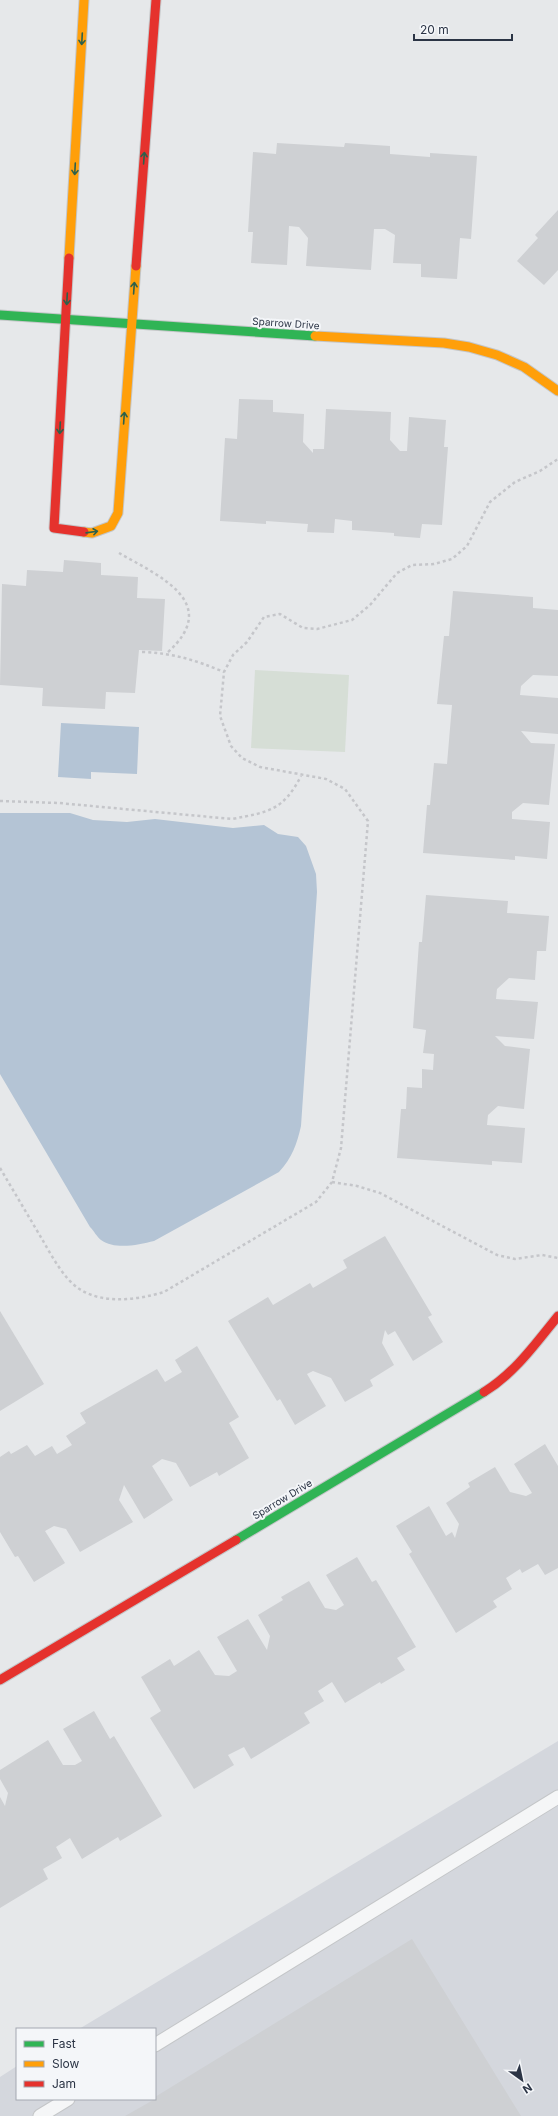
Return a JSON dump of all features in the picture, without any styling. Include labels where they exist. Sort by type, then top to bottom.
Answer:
[{"type":"street","points":[[84,0],[54,528],[92,534],[111,526],[118,513],[156,0]]},
{"type":"street","name":"Sparrow Drive","points":[[0,315],[455,344],[502,356],[550,384],[558,391]]},
{"type":"street","name":"Sparrow Drive","points":[[0,1679],[494,1386],[522,1361],[558,1316]]},
{"type":"lane","points":[[156,2044],[558,1797]]},
{"type":"lane","points":[[40,2116],[66,2100]]},
{"type":"path","points":[[0,1168],[48,1249],[69,1280],[88,1293],[103,1298],[123,1300],[144,1298],[164,1292],[316,1202],[332,1182],[341,1148],[368,821],[345,789],[326,780],[260,767],[242,758],[230,746],[220,716],[224,672],[233,655],[247,642],[264,616],[280,614],[303,628],[317,629],[352,620],[370,605],[398,573],[412,565],[434,564],[452,559],[467,546],[490,502],[515,482],[540,471],[558,459]]},
{"type":"path","points":[[117,552],[169,582],[183,595],[188,609],[187,629],[180,641],[167,653]]},
{"type":"path","points":[[142,652],[167,653],[201,662],[224,672]]},
{"type":"path","points":[[0,801],[59,803],[232,819],[275,808],[292,794],[301,776]]},
{"type":"path","points":[[332,1182],[357,1186],[380,1193],[497,1255],[515,1259],[542,1255],[558,1258]]},
{"type":"shaded area","points":[[255,670],[349,675],[345,752],[251,748]]},
{"type":"shaded area","points":[[558,1741],[558,2116],[0,2116],[0,2077],[16,2067],[16,2100],[156,2100],[156,2028],[81,2028]]},
{"type":"water","points":[[61,723],[139,727],[137,774],[91,772],[91,779],[58,777]]},
{"type":"water","points":[[0,813],[70,813],[93,820],[127,822],[155,819],[233,828],[264,825],[278,834],[298,837],[306,846],[316,874],[317,892],[301,1126],[296,1145],[291,1156],[279,1172],[154,1241],[120,1246],[107,1243],[98,1237],[90,1227],[0,1074]]},
{"type":"building","points":[[277,143],[344,147],[345,143],[390,146],[390,154],[430,157],[430,153],[477,156],[471,239],[460,238],[457,279],[421,277],[421,264],[393,263],[395,235],[385,229],[374,229],[371,270],[306,266],[308,238],[299,227],[289,226],[287,265],[251,263],[253,232],[248,232],[253,152],[276,154]]},
{"type":"building","points":[[558,210],[558,270],[544,285],[517,261],[538,238],[535,235]]},
{"type":"building","points":[[239,399],[273,400],[273,412],[304,414],[303,442],[313,453],[313,449],[324,449],[326,409],[391,412],[390,440],[400,451],[407,451],[409,417],[446,420],[444,447],[448,447],[442,525],[422,524],[420,538],[394,536],[394,533],[352,530],[352,521],[335,519],[334,533],[307,532],[308,524],[266,521],[266,524],[220,521],[225,438],[237,439]]},
{"type":"building","points":[[64,560],[101,563],[101,575],[138,577],[137,598],[165,599],[162,651],[139,650],[135,693],[106,692],[105,709],[42,706],[43,688],[0,685],[2,584],[26,586],[27,570],[63,572]]},
{"type":"building","points":[[453,591],[533,597],[533,608],[558,610],[558,676],[533,675],[521,686],[520,695],[558,698],[558,734],[521,731],[531,743],[555,744],[549,805],[523,803],[512,812],[512,819],[550,822],[547,859],[515,856],[515,860],[423,853],[427,805],[430,805],[434,763],[447,764],[452,705],[437,704],[444,636],[449,636]]},
{"type":"building","points":[[426,895],[508,901],[507,913],[549,916],[546,951],[537,951],[535,980],[509,978],[497,989],[496,999],[538,1002],[534,1039],[495,1036],[505,1046],[530,1049],[524,1109],[498,1106],[488,1115],[487,1125],[525,1128],[522,1163],[492,1161],[492,1165],[397,1158],[401,1109],[406,1109],[407,1087],[422,1088],[422,1069],[433,1070],[434,1054],[423,1053],[426,1030],[413,1028],[419,942],[422,942]]},
{"type":"building","points":[[385,1236],[432,1315],[428,1317],[443,1342],[413,1361],[395,1331],[388,1335],[385,1330],[382,1343],[394,1365],[370,1380],[373,1386],[345,1402],[331,1378],[313,1371],[307,1374],[326,1406],[295,1425],[280,1399],[277,1401],[228,1321],[268,1297],[273,1305],[310,1283],[313,1288],[347,1268],[343,1260]]},
{"type":"building","points":[[0,1311],[44,1384],[0,1411]]},
{"type":"building","points":[[197,1346],[239,1417],[229,1423],[249,1458],[219,1476],[217,1472],[190,1487],[176,1463],[162,1459],[152,1466],[173,1500],[144,1519],[124,1485],[119,1500],[133,1522],[80,1552],[66,1529],[54,1526],[45,1531],[65,1563],[34,1582],[18,1556],[15,1557],[0,1532],[0,1457],[9,1451],[11,1454],[27,1445],[35,1456],[52,1446],[57,1454],[72,1445],[66,1436],[86,1423],[80,1413],[157,1369],[165,1382],[182,1372],[175,1360]]},
{"type":"building","points":[[545,1444],[558,1466],[558,1568],[545,1575],[538,1564],[522,1573],[520,1569],[506,1578],[512,1589],[493,1601],[497,1607],[456,1633],[409,1554],[412,1552],[396,1526],[429,1506],[446,1536],[452,1532],[455,1538],[459,1524],[446,1503],[470,1487],[468,1483],[495,1467],[510,1492],[526,1496],[532,1493],[514,1464]]},
{"type":"building","points":[[357,1557],[372,1582],[376,1580],[416,1647],[397,1658],[405,1670],[381,1684],[380,1682],[345,1703],[332,1682],[318,1691],[324,1701],[304,1713],[310,1723],[251,1759],[244,1747],[228,1755],[234,1765],[194,1789],[150,1718],[161,1711],[141,1677],[170,1659],[174,1666],[199,1650],[215,1675],[229,1676],[237,1671],[217,1637],[248,1619],[267,1650],[270,1636],[258,1615],[283,1600],[281,1597],[309,1581],[325,1608],[336,1610],[344,1605],[326,1575]]},
{"type":"building","points":[[94,1711],[110,1739],[114,1736],[162,1816],[120,1841],[118,1837],[82,1859],[70,1838],[56,1847],[62,1858],[43,1869],[48,1879],[0,1908],[0,1797],[5,1806],[8,1793],[0,1779],[0,1770],[48,1740],[63,1765],[75,1765],[82,1761],[63,1729]]},
{"type":"building","points":[[412,1939],[521,2116],[125,2116],[153,2100],[156,2100],[156,2096]]},
{"type":"traffic: fast","points":[[0,315],[315,336]]},
{"type":"traffic: fast","points":[[236,1540],[484,1392]]},
{"type":"traffic: slow","points":[[69,258],[84,0]]},
{"type":"traffic: slow","points":[[84,532],[92,533],[111,526],[118,513],[136,266]]},
{"type":"traffic: slow","points":[[315,336],[444,343],[469,347],[497,355],[524,367],[558,391]]},
{"type":"traffic: jam","points":[[136,266],[156,0]]},
{"type":"traffic: jam","points":[[69,258],[54,528],[84,532]]},
{"type":"traffic: jam","points":[[484,1392],[506,1376],[515,1367],[558,1316]]},
{"type":"traffic: jam","points":[[0,1680],[236,1540]]}]
